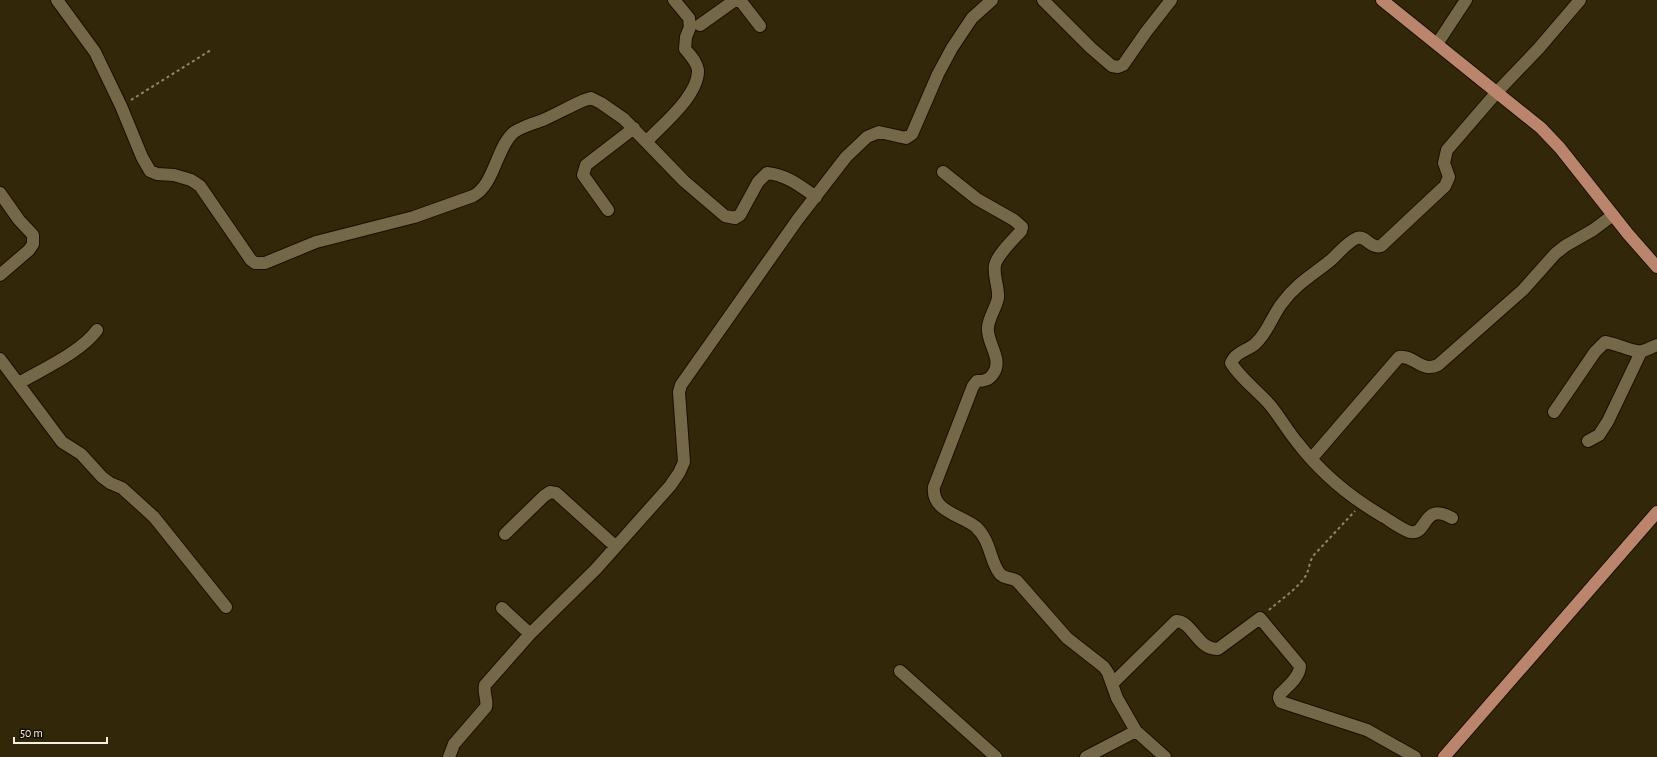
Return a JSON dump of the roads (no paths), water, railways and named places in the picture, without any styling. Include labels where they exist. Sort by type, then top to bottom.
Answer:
[{"type":"main road","points":[[1382,0],[1549,135],[1657,267]]},
{"type":"main road","points":[[1444,757],[1657,512]]},
{"type":"street","points":[[57,0],[95,52],[121,106],[142,157],[150,171],[158,174],[174,175],[191,180],[200,186],[251,260],[255,263],[260,264],[316,242],[414,217],[477,194],[482,188],[506,142],[513,132],[582,100],[591,98],[624,119],[647,141],[684,181],[724,216],[735,218],[740,215],[758,182],[768,173],[779,174],[791,179],[816,197]]},
{"type":"street","points":[[647,141],[690,96],[696,82],[698,69],[693,59],[685,49],[686,37],[690,27],[689,18],[674,0]]},
{"type":"street","points":[[700,25],[735,0]]},
{"type":"street","points":[[740,0],[760,26]]},
{"type":"street","points":[[449,757],[454,744],[486,707],[487,704],[484,690],[485,685],[530,634],[596,569],[670,486],[679,473],[684,462],[679,392],[683,381],[846,157],[868,137],[879,132],[906,138],[912,134],[938,74],[952,48],[972,18],[992,0]]},
{"type":"street","points":[[1043,0],[1091,48],[1112,66],[1118,67],[1123,65],[1171,0]]},
{"type":"street","points":[[1437,44],[1466,0]]},
{"type":"street","points":[[1452,518],[1443,513],[1436,513],[1430,516],[1417,531],[1411,532],[1362,504],[1311,459],[1270,405],[1231,363],[1234,357],[1256,343],[1283,301],[1306,278],[1353,240],[1359,237],[1365,239],[1372,245],[1377,247],[1381,246],[1444,186],[1448,177],[1444,163],[1447,150],[1580,0]]},
{"type":"street","points":[[608,210],[583,175],[586,165],[634,128]]},
{"type":"street","points":[[943,172],[977,200],[1014,220],[1022,227],[1021,231],[998,259],[995,267],[998,296],[987,329],[990,343],[997,360],[996,368],[986,381],[977,381],[974,383],[934,487],[933,494],[936,501],[942,507],[980,530],[1002,576],[1012,578],[1017,581],[1067,638],[1104,667],[1126,715],[1136,731],[1165,757]]},
{"type":"street","points":[[0,193],[32,236],[33,244],[29,250],[0,275]]},
{"type":"street","points":[[1311,459],[1399,357],[1405,356],[1427,367],[1432,368],[1438,365],[1523,290],[1555,254],[1565,246],[1593,230],[1613,215]]},
{"type":"street","points":[[19,384],[79,348],[90,339],[96,330]]},
{"type":"street","points":[[1554,412],[1595,352],[1605,342],[1616,343],[1626,348],[1641,352],[1657,345]]},
{"type":"street","points":[[1588,441],[1599,435],[1608,421],[1641,352]]},
{"type":"street","points":[[0,359],[62,442],[82,454],[102,477],[110,483],[122,488],[154,517],[226,607]]},
{"type":"street","points":[[505,534],[550,492],[556,493],[615,546]]},
{"type":"street","points":[[502,608],[530,634]]},
{"type":"street","points":[[1112,684],[1176,621],[1181,621],[1185,624],[1207,647],[1218,649],[1260,618],[1300,666],[1300,671],[1297,676],[1280,694],[1279,698],[1281,702],[1368,730],[1415,757]]},
{"type":"street","points":[[900,671],[996,757]]},
{"type":"street","points":[[1086,757],[1136,731]]}]
